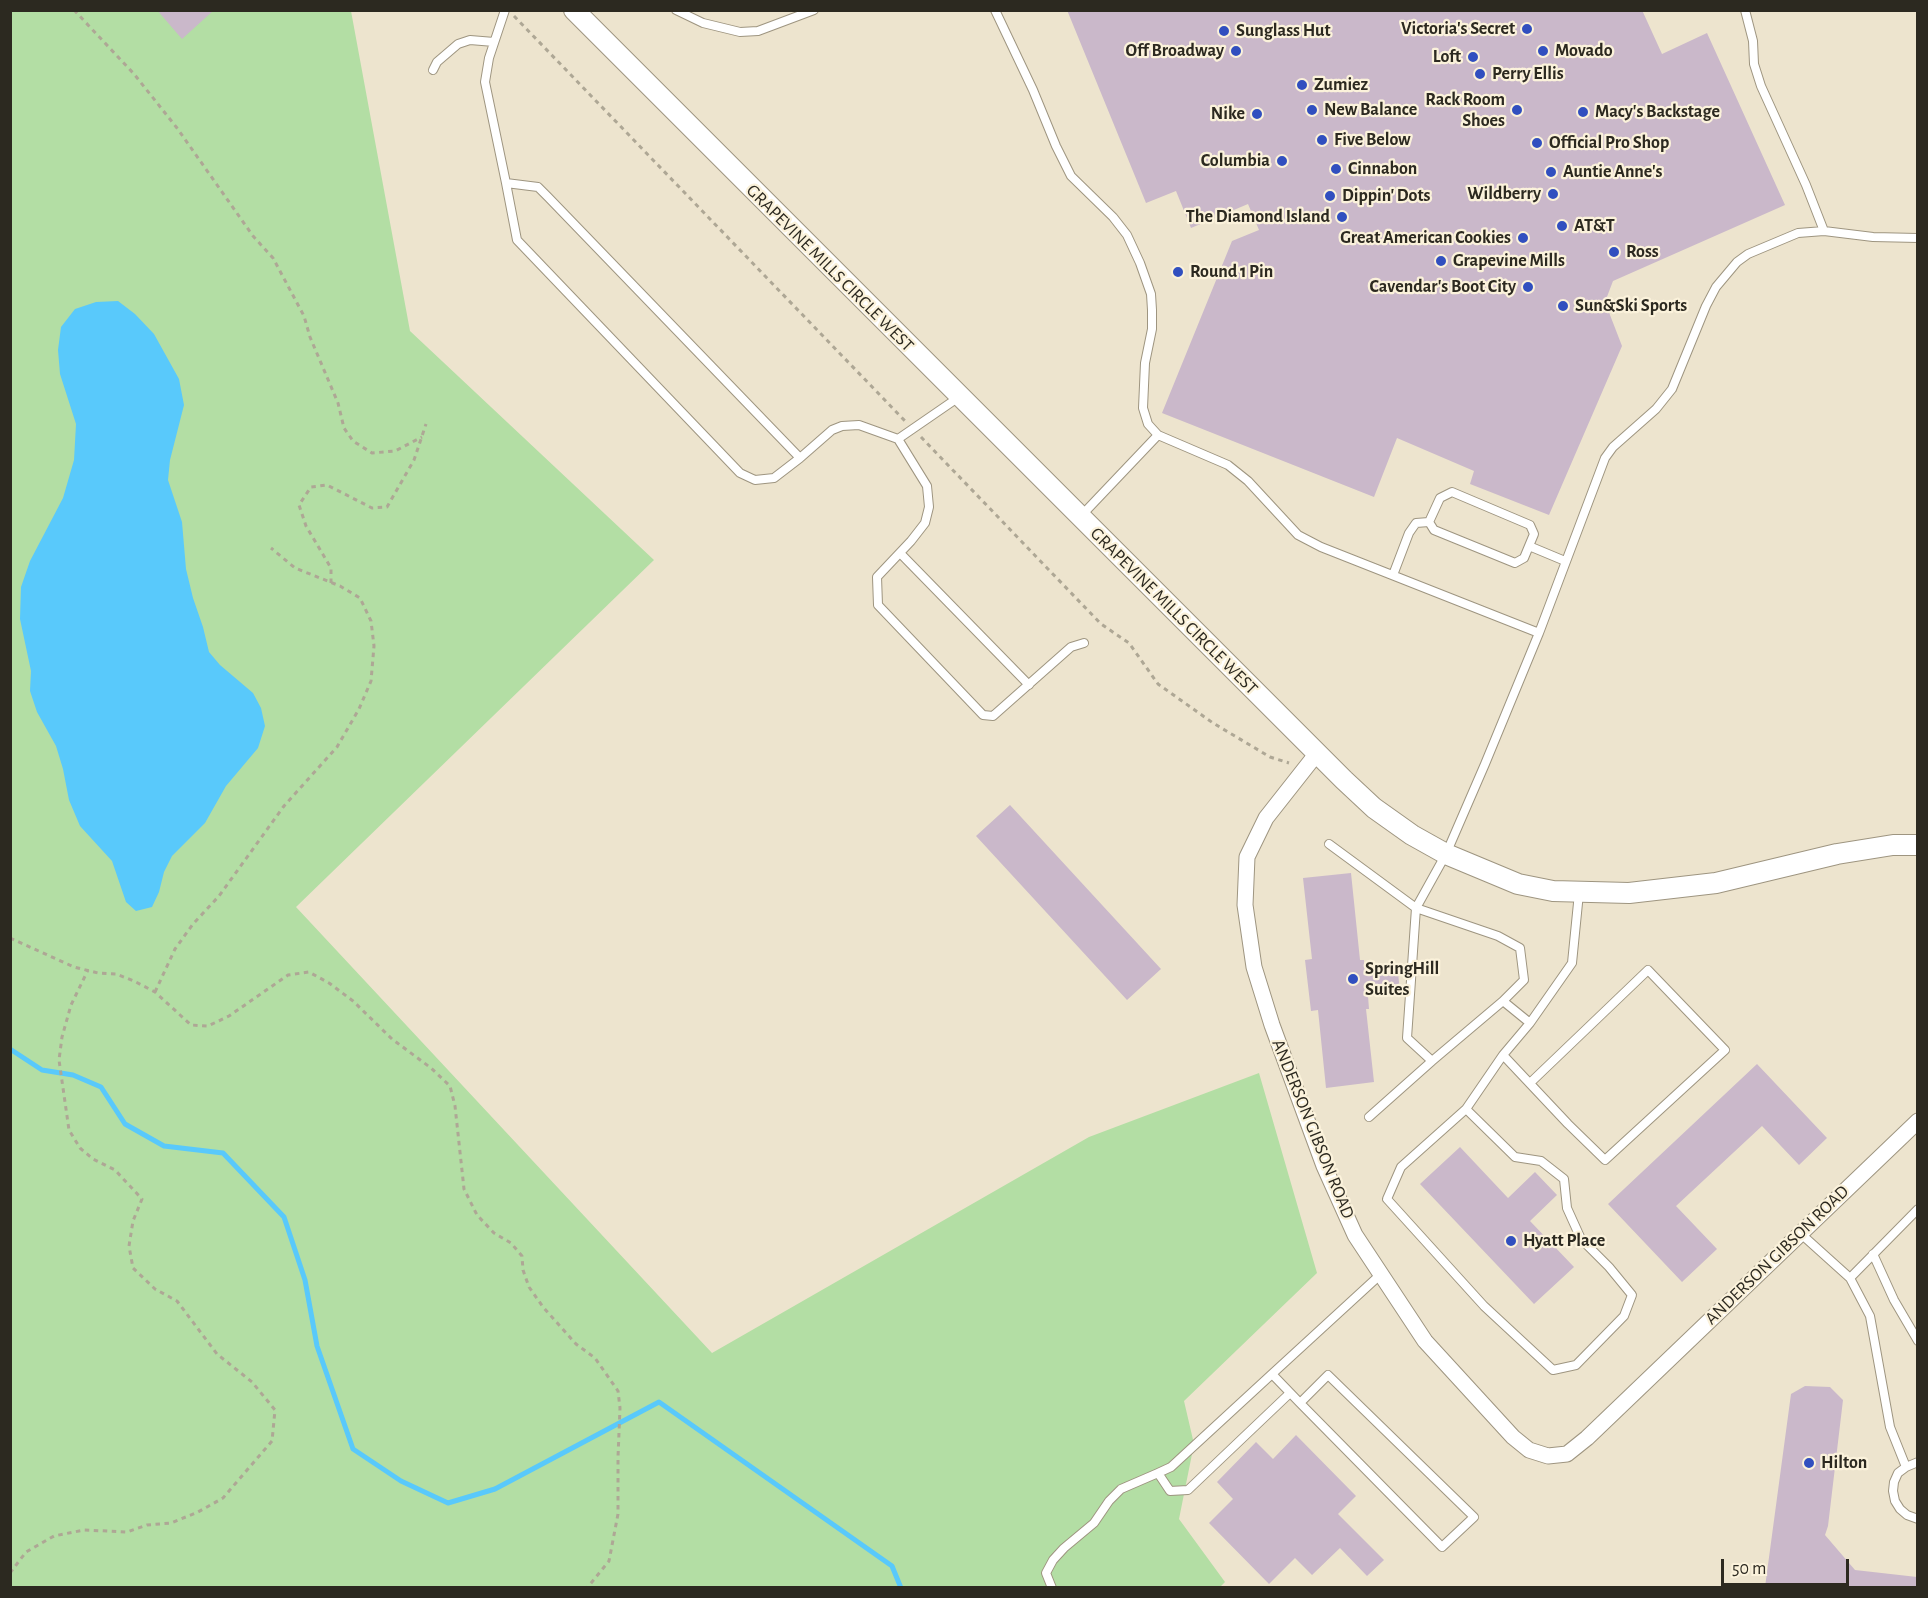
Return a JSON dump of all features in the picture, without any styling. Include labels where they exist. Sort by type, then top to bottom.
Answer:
[{"type":"street","name":"GRAPEVINE MILLS CIRCLE WEST","points":[[573,10],[1318,753],[1374,808],[1412,835],[1446,854],[1518,884],[1553,891],[1629,893],[1716,883],[1837,854],[1893,845],[1917,845]]},
{"type":"street","name":"ANDERSON GIBSON ROAD","points":[[1318,753],[1266,818],[1247,857],[1245,906],[1254,967],[1272,1025],[1324,1166],[1355,1235],[1425,1341],[1480,1402],[1529,1450],[1548,1456],[1566,1454],[1587,1438],[1917,1120]]},
{"type":"lane","points":[[676,10],[703,22],[740,32],[758,31],[814,10]]},
{"type":"lane","points":[[995,10],[1071,176],[1118,223],[1127,235],[1140,263],[1151,294],[1152,310],[1152,329],[1145,363],[1143,408],[1148,424],[1158,435],[1228,465],[1248,481],[1298,535],[1321,547],[1539,633]]},
{"type":"lane","points":[[1746,10],[1753,41],[1754,64],[1761,86],[1806,185],[1824,231]]},
{"type":"lane","points":[[504,12],[485,82],[517,240],[740,473],[755,480],[774,478],[832,430],[842,426],[859,426],[898,439],[927,486],[930,507],[925,523],[877,577],[878,605],[983,715],[993,716],[1071,647],[1084,644]]},
{"type":"lane","points":[[433,70],[437,62],[458,44],[470,40],[494,42]]},
{"type":"lane","points":[[506,183],[538,187],[800,458]]},
{"type":"lane","points":[[1432,1061],[1407,1038],[1416,908],[1446,854],[1539,633],[1605,459],[1613,447],[1656,409],[1672,389],[1706,306],[1724,276],[1748,254],[1798,233],[1824,231],[1873,237],[1917,238]]},
{"type":"lane","points":[[898,439],[959,397]]},
{"type":"lane","points":[[1080,517],[1158,435]]},
{"type":"lane","points":[[1452,492],[1530,525],[1534,534],[1524,558],[1515,563],[1434,530],[1429,522],[1440,498],[1452,492]]},
{"type":"lane","points":[[1393,575],[1409,532],[1416,524],[1429,522]]},
{"type":"lane","points":[[1530,546],[1565,561]]},
{"type":"lane","points":[[900,553],[1029,685]]},
{"type":"lane","points":[[1329,844],[1416,908],[1498,936],[1520,948],[1524,980],[1503,1001],[1369,1117]]},
{"type":"lane","points":[[1466,1109],[1515,1157],[1541,1161],[1564,1179],[1568,1208],[1581,1239],[1609,1267],[1632,1295],[1624,1316],[1576,1365],[1553,1370],[1484,1306],[1387,1199],[1401,1167],[1466,1109],[1572,963],[1580,892]]},
{"type":"lane","points":[[1503,1055],[1530,1083],[1605,1160],[1725,1050],[1648,970],[1530,1083]]},
{"type":"lane","points":[[1503,1001],[1530,1023]]},
{"type":"lane","points":[[1850,1278],[1917,1209]]},
{"type":"lane","points":[[1800,1233],[1850,1278],[1870,1316],[1890,1427],[1906,1467]]},
{"type":"lane","points":[[1873,1254],[1894,1300],[1917,1341]]},
{"type":"lane","points":[[1052,1587],[1046,1573],[1053,1560],[1094,1523],[1109,1501],[1121,1489],[1171,1467],[1381,1274]]},
{"type":"lane","points":[[1272,1374],[1290,1393],[1442,1547],[1474,1517],[1328,1376],[1300,1403]]},
{"type":"lane","points":[[1158,1473],[1170,1491],[1188,1490],[1290,1393]]},
{"type":"lane","points":[[1917,1462],[1898,1473],[1893,1491],[1900,1509],[1917,1519]]},
{"type":"path","points":[[74,10],[134,74],[177,128],[253,236],[273,258],[304,316],[310,337],[339,403],[344,428],[353,441],[372,453],[395,451],[422,437]]},
{"type":"path","points":[[504,12],[514,16],[1101,624],[1129,643],[1158,684],[1222,729],[1270,757],[1282,759],[1303,771]]},
{"type":"path","points":[[331,583],[331,568],[306,526],[299,506],[311,487],[327,485],[372,508],[387,507],[414,460],[426,424]]},
{"type":"path","points":[[155,992],[175,949],[225,888],[284,806],[337,747],[359,709],[371,681],[374,646],[371,621],[360,598],[295,568],[271,548]]},
{"type":"path","points":[[10,938],[59,960],[88,970],[116,974],[155,992],[191,1025],[208,1026],[229,1016],[288,975],[309,972],[329,983],[353,1002],[392,1039],[431,1068],[450,1086],[455,1106],[464,1189],[477,1215],[494,1233],[511,1243],[522,1257],[523,1270],[529,1287],[576,1344],[595,1358],[618,1391],[620,1408],[618,1514],[609,1561],[587,1587]]},
{"type":"path","points":[[10,1573],[26,1552],[54,1536],[84,1530],[109,1533],[127,1532],[147,1525],[171,1523],[198,1512],[223,1498],[272,1441],[275,1410],[252,1382],[217,1354],[177,1301],[155,1289],[133,1268],[129,1246],[133,1221],[142,1199],[115,1170],[93,1159],[80,1148],[69,1130],[59,1060],[62,1037],[71,1005],[88,970]]},
{"type":"green space","points":[[11,11],[351,11],[410,331],[654,560],[296,907],[712,1353],[1089,1137],[1259,1073],[1317,1273],[1184,1401],[1194,1444],[1179,1519],[1225,1582],[1220,1587],[11,1588]]},
{"type":"water","points":[[118,301],[135,314],[154,334],[179,379],[184,405],[170,460],[168,480],[182,522],[186,569],[193,598],[209,652],[220,665],[253,693],[261,708],[265,726],[258,748],[226,786],[205,823],[172,856],[152,907],[136,911],[126,902],[112,861],[80,826],[69,800],[56,746],[37,712],[30,691],[31,671],[20,619],[21,587],[30,561],[63,498],[74,460],[76,424],[60,374],[58,350],[61,327],[75,309],[96,302]]},
{"type":"building","points":[[157,10],[214,10],[182,39]]},
{"type":"building","name":"Grapevine Mills","points":[[1067,10],[1642,10],[1662,54],[1707,33],[1785,205],[1613,281],[1605,302],[1622,346],[1549,515],[1470,484],[1474,471],[1397,438],[1374,497],[1162,413],[1232,241],[1259,230],[1248,204],[1191,228],[1176,191],[1146,203]]},
{"type":"building","points":[[1010,805],[1161,969],[1127,1000],[976,836]]},
{"type":"building","name":"SpringHill Suites","points":[[1351,873],[1360,960],[1364,960],[1364,966],[1397,963],[1400,992],[1368,996],[1369,1009],[1366,1009],[1374,1082],[1326,1088],[1318,1010],[1311,1011],[1305,960],[1312,959],[1303,878]]},
{"type":"building","points":[[1757,1064],[1827,1138],[1799,1165],[1762,1126],[1676,1206],[1717,1249],[1682,1282],[1608,1204]]},
{"type":"building","name":"Hyatt Place","points":[[1460,1147],[1508,1198],[1535,1172],[1557,1195],[1530,1221],[1574,1267],[1534,1304],[1420,1184]]},
{"type":"building","name":"Hilton","points":[[1805,1386],[1830,1387],[1843,1400],[1825,1535],[1855,1570],[1917,1577],[1917,1587],[1765,1587],[1791,1394]]},
{"type":"building","points":[[1296,1435],[1356,1496],[1338,1514],[1384,1560],[1367,1576],[1340,1548],[1312,1575],[1295,1558],[1269,1584],[1209,1523],[1233,1499],[1217,1482],[1256,1442],[1273,1459]]},
{"type":"waterway","points":[[10,1049],[42,1070],[73,1075],[101,1087],[125,1124],[164,1146],[223,1153],[284,1217],[305,1280],[317,1346],[353,1449],[401,1481],[448,1503],[495,1489],[659,1402],[892,1566],[901,1588]]},
{"type":"place","name":"Victoria's Secret","points":[[1527,29]]},
{"type":"place","name":"Sunglass Hut","points":[[1224,31]]},
{"type":"place","name":"Off Broadway","points":[[1236,51]]},
{"type":"place","name":"Movado","points":[[1543,51]]},
{"type":"place","name":"Loft","points":[[1473,57]]},
{"type":"place","name":"Perry Ellis","points":[[1480,74]]},
{"type":"place","name":"Zumiez","points":[[1302,85]]},
{"type":"place","name":"New Balance","points":[[1312,110]]},
{"type":"place","name":"Rack Room Shoes","points":[[1517,110]]},
{"type":"place","name":"Macy's Backstage","points":[[1583,112]]},
{"type":"place","name":"Nike","points":[[1257,114]]},
{"type":"place","name":"Five Below","points":[[1322,140]]},
{"type":"place","name":"Official Pro Shop","points":[[1537,143]]},
{"type":"place","name":"Columbia","points":[[1282,161]]},
{"type":"place","name":"Cinnabon","points":[[1336,169]]},
{"type":"place","name":"Auntie Anne's","points":[[1551,172]]},
{"type":"place","name":"Wildberry","points":[[1553,194]]},
{"type":"place","name":"Dippin' Dots","points":[[1330,196]]},
{"type":"place","name":"The Diamond Island","points":[[1342,217]]},
{"type":"place","name":"AT&T","points":[[1562,226]]},
{"type":"place","name":"Great American Cookies","points":[[1523,238]]},
{"type":"place","name":"Ross","points":[[1614,252]]},
{"type":"place","name":"Grapevine Mills","points":[[1441,261]]},
{"type":"place","name":"Round 1 Pin","points":[[1178,272]]},
{"type":"place","name":"Cavendar's Boot City","points":[[1528,287]]},
{"type":"place","name":"Sun&Ski Sports","points":[[1563,306]]},
{"type":"place","name":"SpringHill Suites","points":[[1353,979]]},
{"type":"place","name":"Hyatt Place","points":[[1511,1241]]},
{"type":"place","name":"Hilton","points":[[1809,1463]]}]
